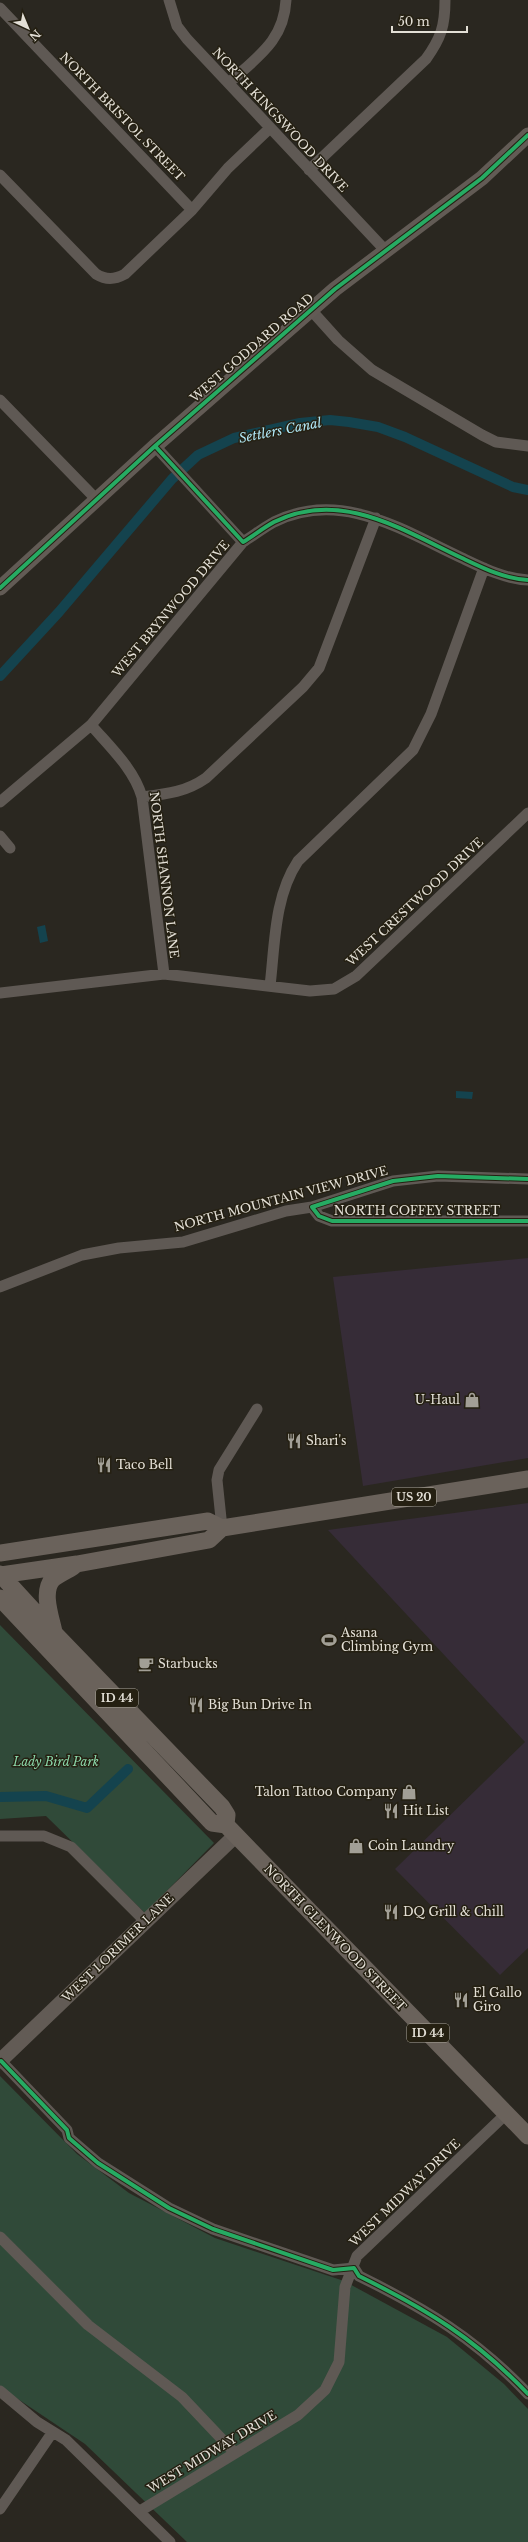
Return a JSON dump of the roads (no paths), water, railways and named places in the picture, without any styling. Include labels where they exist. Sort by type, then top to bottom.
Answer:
[{"type":"main road","name":"US 20","points":[[0,1553],[208,1521],[222,1528],[528,1479]]},
{"type":"main road","points":[[0,1575],[77,1564],[209,1540],[222,1528]]},
{"type":"main road","points":[[55,1634],[48,1605],[48,1589],[53,1580],[77,1564]]},
{"type":"main road","name":"NORTH GLENWOOD STREET","points":[[0,1575],[222,1807],[231,1830],[528,2136]]},
{"type":"main road","name":"NORTH GLENWOOD STREET","points":[[0,1598],[212,1823],[231,1830]]},
{"type":"street","name":"NORTH KINGSWOOD DRIVE","points":[[169,0],[177,26],[270,128],[385,250]]},
{"type":"street","points":[[229,83],[278,34],[285,16],[286,0]]},
{"type":"street","points":[[309,170],[426,59],[440,40],[445,18],[445,0]]},
{"type":"street","name":"NORTH BRISTOL STREET","points":[[0,8],[192,210]]},
{"type":"street","points":[[0,175],[96,274],[109,279],[125,274],[192,210],[228,168],[270,128]]},
{"type":"street","name":"WEST GODDARD ROAD","points":[[0,588],[155,446],[311,310],[385,250],[482,178],[528,136]]},
{"type":"street","points":[[311,310],[356,357],[392,384],[496,442],[528,446]]},
{"type":"street","points":[[0,400],[97,500]]},
{"type":"street","points":[[155,446],[243,542]]},
{"type":"street","name":"WEST BRYNWOOD DRIVE","points":[[0,802],[91,725],[243,542],[274,522],[306,511],[348,510],[376,518],[484,568],[528,580]]},
{"type":"street","points":[[142,797],[174,793],[192,788],[206,778],[303,687],[319,668],[376,518]]},
{"type":"street","points":[[270,986],[281,895],[288,876],[298,861],[413,750],[431,714],[484,568]]},
{"type":"street","name":"NORTH SHANNON LANE","points":[[91,725],[130,771],[138,783],[142,797],[164,974]]},
{"type":"street","name":"WEST CRESTWOOD DRIVE","points":[[0,993],[164,974],[310,991],[334,989],[356,976],[528,813]]},
{"type":"street","points":[[0,836],[10,848]]},
{"type":"street","name":"NORTH MOUNTAIN VIEW DRIVE","points":[[0,1287],[82,1255],[119,1248],[184,1242],[286,1211],[312,1207],[393,1181],[438,1176],[528,1179]]},
{"type":"street","name":"NORTH COFFEY STREET","points":[[312,1207],[319,1216],[332,1221],[528,1221]]},
{"type":"street","points":[[222,1528],[217,1480],[219,1470],[257,1409]]},
{"type":"street","name":"WEST LORIMER LANE","points":[[0,2061],[146,1922],[231,1830]]},
{"type":"street","points":[[0,1836],[44,1836],[71,1847],[146,1922]]},
{"type":"street","points":[[0,2061],[67,2130],[69,2138],[98,2163],[169,2208],[213,2229],[332,2270],[354,2268],[359,2276],[413,2303],[447,2324],[495,2362],[528,2394]]},
{"type":"street","name":"WEST MIDWAY DRIVE","points":[[140,2511],[298,2415],[325,2390],[339,2362],[345,2287],[354,2268],[357,2256],[506,2114]]},
{"type":"street","points":[[0,2237],[88,2325],[182,2397],[235,2453]]},
{"type":"street","points":[[0,2391],[52,2433],[66,2440],[170,2542]]},
{"type":"street","points":[[0,2509],[52,2433]]},
{"type":"water","points":[[45,925],[48,941],[40,943],[37,927]]},
{"type":"water","points":[[456,1091],[473,1092],[472,1099],[456,1098]]},
{"type":"waterway","name":"Settlers Canal","points":[[0,676],[59,612],[172,479],[198,455],[234,438],[300,423],[330,420],[378,427],[405,437],[513,487],[528,490]]},
{"type":"waterway","points":[[0,1797],[46,1796],[87,1808],[128,1769]]},
{"type":"place","name":"U-Haul","points":[[472,1400]]},
{"type":"place","name":"Shari's","points":[[294,1441]]},
{"type":"place","name":"Taco Bell","points":[[104,1465]]},
{"type":"place","name":"Asana Climbing Gym","points":[[329,1640]]},
{"type":"place","name":"Starbucks","points":[[146,1664]]},
{"type":"place","name":"Big Bun Drive In","points":[[196,1705]]},
{"type":"place","name":"Talon Tattoo Company","points":[[409,1792]]},
{"type":"place","name":"Hit List","points":[[391,1811]]},
{"type":"place","name":"Coin Laundry","points":[[356,1846]]},
{"type":"place","name":"DQ Grill & Chill","points":[[391,1912]]},
{"type":"place","name":"El Gallo Giro","points":[[461,2000]]},
{"type":"park label","name":"Lady Bird Park","points":[[56,1762]]}]
